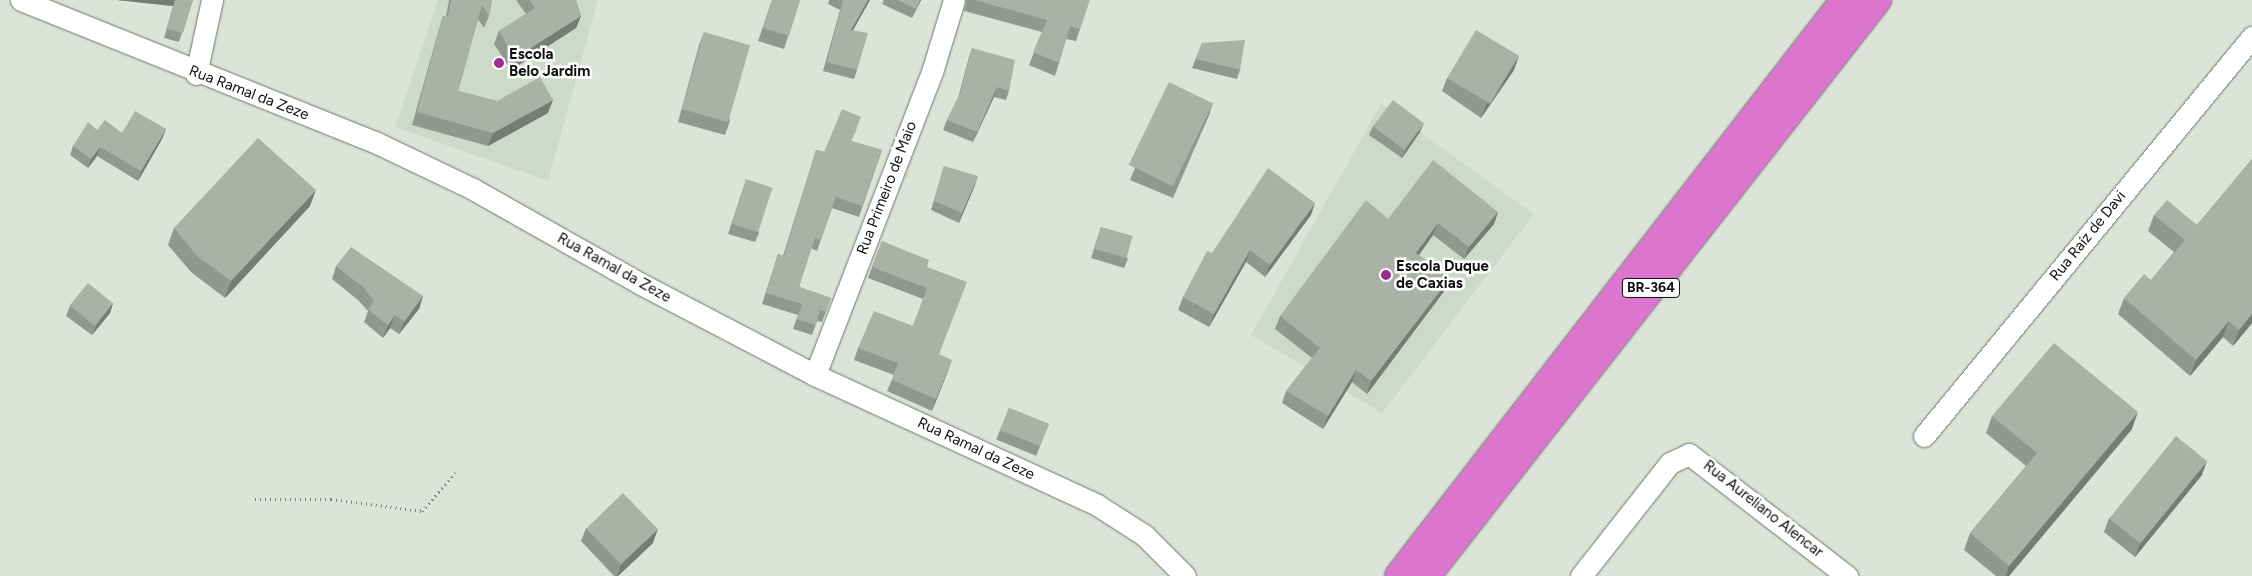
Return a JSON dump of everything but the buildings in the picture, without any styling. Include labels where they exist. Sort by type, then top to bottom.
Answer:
[{"type":"highway","name":"BR-364","points":[[1399,576],[1845,0]]},
{"type":"highway","name":"BR-364","points":[[1426,576],[1877,0]]},
{"type":"street","name":"Rua Ramal da Zeze","points":[[21,0],[196,74],[375,142],[474,189],[641,284],[815,375],[1097,505],[1144,535],[1185,576]]},
{"type":"street","points":[[196,74],[212,0]]},
{"type":"street","name":"Rua Primeiro de Maio","points":[[815,375],[932,72],[954,0]]},
{"type":"street","name":"Rua Raíz de Davi","points":[[1924,436],[2252,37]]},
{"type":"street","name":"Rua Aureliano Alencar","points":[[1582,576],[1670,462],[1685,454],[1697,457],[1848,576]]},
{"type":"path","points":[[255,499],[331,499],[422,511],[457,471]]},
{"type":"shaded area","name":"Escola Belo Jardim","points":[[438,0],[598,0],[548,181],[395,127]]},
{"type":"shaded area","name":"Escola Duque de Caxias","points":[[1381,104],[1534,214],[1382,413],[1251,335]]},
{"type":"place","name":"Escola Belo Jardim","points":[[499,63]]},
{"type":"place","name":"Escola Duque de Caxias","points":[[1386,275]]}]
